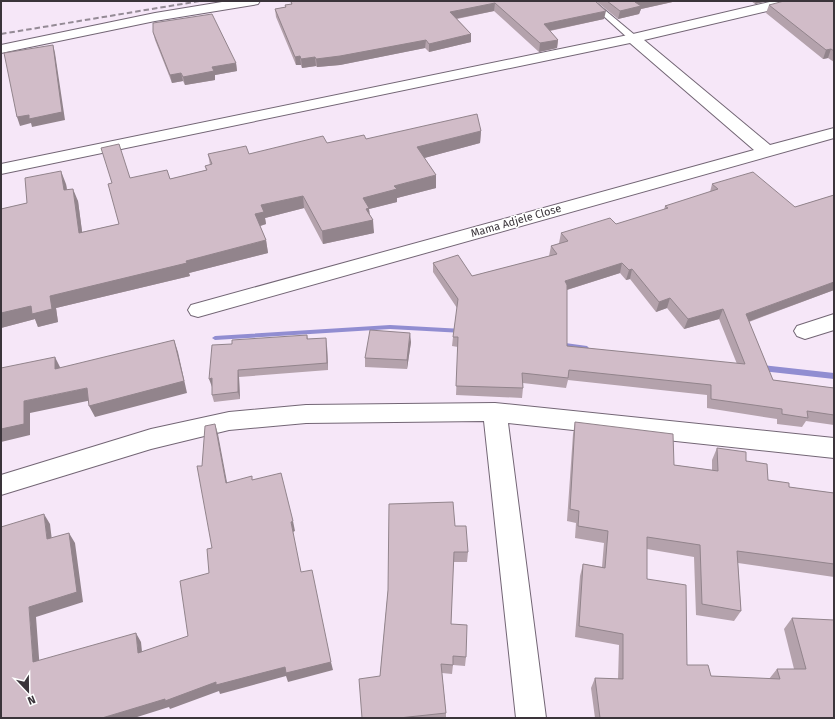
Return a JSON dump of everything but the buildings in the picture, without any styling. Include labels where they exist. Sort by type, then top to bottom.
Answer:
[{"type":"street","points":[[1,49],[155,17],[253,1]]},
{"type":"street","points":[[1,169],[633,38],[792,1]]},
{"type":"street","points":[[633,38],[766,151]]},
{"type":"street","name":"Mama Adjele Close","points":[[198,310],[834,133]]},
{"type":"street","points":[[805,331],[834,322]]},
{"type":"street","points":[[1,485],[151,439],[229,421],[306,414],[495,412],[834,448]]},
{"type":"street","points":[[495,412],[532,718]]},
{"type":"lane","points":[[590,1],[633,38]]},
{"type":"waterway","points":[[215,338],[390,327],[463,331]]},
{"type":"waterway","points":[[558,345],[587,349]]},
{"type":"waterway","points":[[761,368],[834,376]]},
{"type":"railway","points":[[1,34],[200,1]]}]
